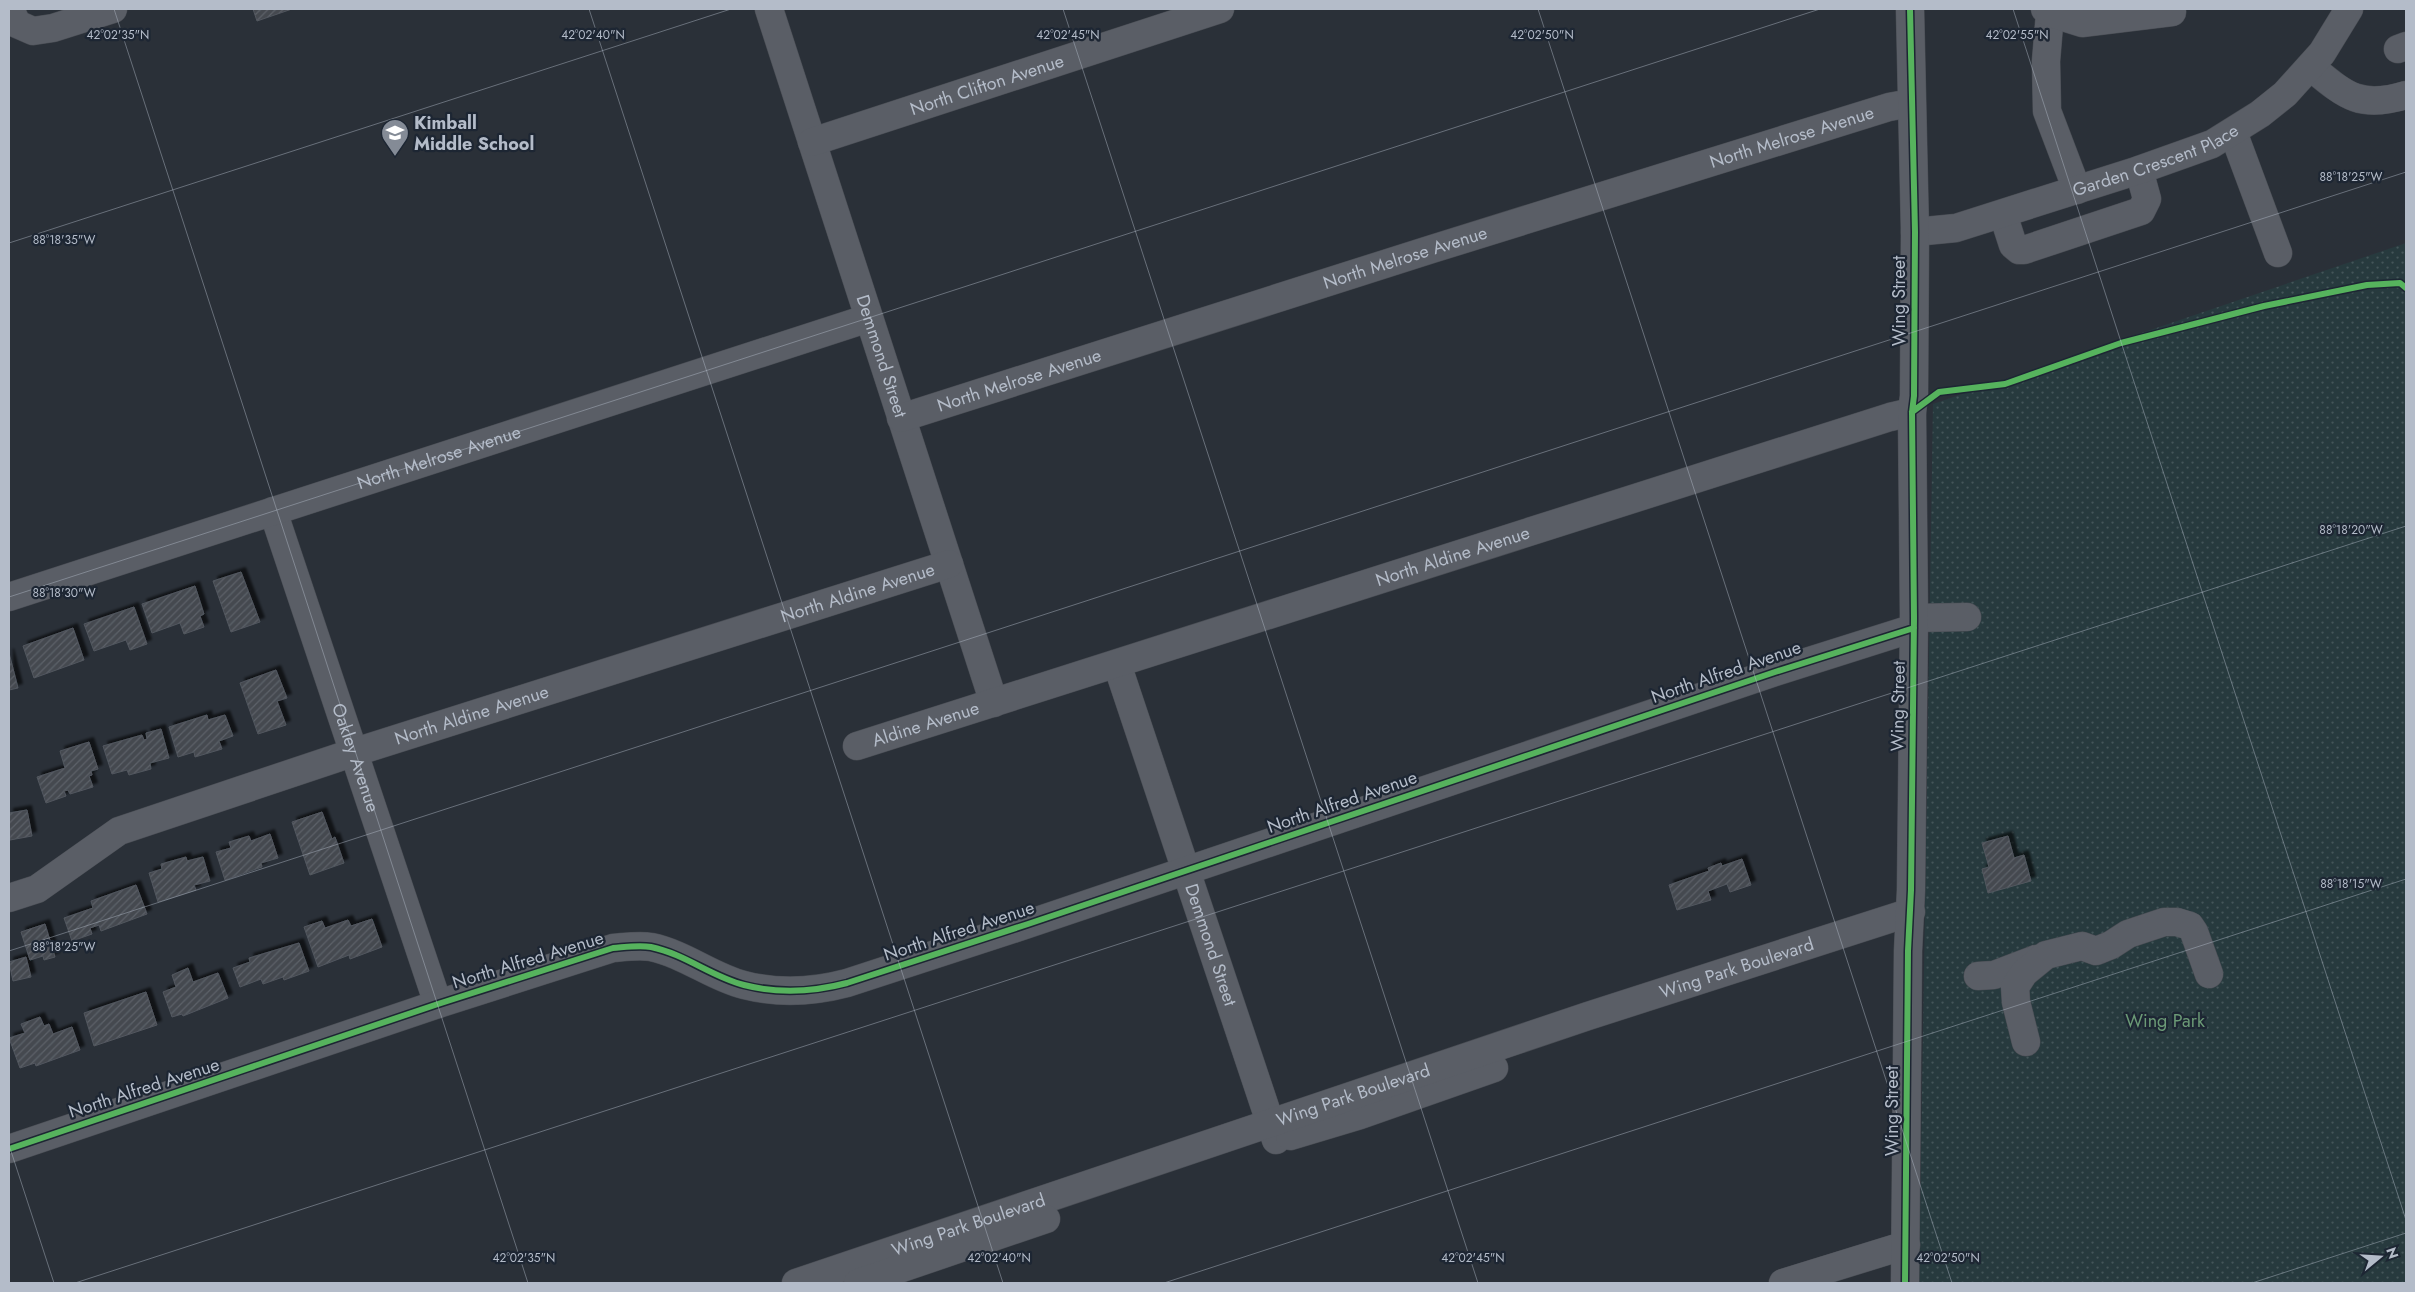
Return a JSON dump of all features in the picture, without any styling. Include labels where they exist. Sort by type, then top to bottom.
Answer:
[{"type":"street","points":[[10,9],[17,24],[33,31],[53,28],[70,15],[113,9]]},
{"type":"street","name":"Demmond Street","points":[[769,9],[994,703]]},
{"type":"street","name":"North Clifton Avenue","points":[[812,142],[1220,9]]},
{"type":"street","name":"Wing Street","points":[[1905,1283],[1914,623],[1912,412],[1914,396],[1915,232],[1910,9]]},
{"type":"street","name":"Garden Crescent Place","points":[[1915,232],[1956,228],[2003,214],[2179,157],[2233,132],[2285,94],[2311,67],[2349,9]]},
{"type":"street","points":[[2077,190],[2047,111],[2048,11],[2082,23],[2172,12]]},
{"type":"street","points":[[2311,67],[2330,83],[2363,101],[2386,101],[2406,95]]},
{"type":"street","name":"North Melrose Avenue","points":[[901,418],[1432,248],[1889,107],[1911,103]]},
{"type":"street","points":[[2233,132],[2278,253]]},
{"type":"street","points":[[2003,214],[2013,246],[2019,250],[2024,250],[2141,211],[2147,199],[2138,170]]},
{"type":"street","name":"North Melrose Avenue","points":[[9,597],[869,318]]},
{"type":"street","name":"North Aldine Avenue","points":[[994,703],[1637,496],[1890,416],[1912,412]]},
{"type":"street","name":"Oakley Avenue","points":[[273,510],[352,753],[438,1004]]},
{"type":"street","name":"North Aldine Avenue","points":[[9,898],[37,889],[119,831],[352,753],[949,564]]},
{"type":"street","name":"North Alfred Avenue","points":[[9,1149],[438,1004],[613,948],[635,946],[668,952],[743,985],[766,990],[799,992],[824,989],[1019,927],[1775,672],[1914,623],[1967,617]]},
{"type":"street","name":"Demmond Street","points":[[1117,664],[1273,1132]]},
{"type":"street","name":"Aldine Avenue","points":[[857,746],[994,703]]},
{"type":"street","name":"Wing Park Boulevard","points":[[796,1283],[1273,1132],[1360,1114],[1910,918]]},
{"type":"street","points":[[2026,1042],[2016,1002],[1998,978],[2024,973],[2046,955],[2082,946],[2096,951],[2111,945],[2128,934],[2164,922],[2177,922],[2190,926],[2194,932],[2209,974]]},
{"type":"street","name":"Wing Park Boulevard","points":[[858,1283],[1273,1132]]},
{"type":"street","points":[[1783,1283],[1906,1245]]},
{"type":"green space","name":"Wing Park","points":[[2406,243],[2406,1283],[1919,1283],[1933,404]]},
{"type":"building","points":[[253,9],[292,9],[257,21]]},
{"type":"building","points":[[241,572],[260,622],[231,632],[213,581]]},
{"type":"building","points":[[195,586],[204,614],[200,616],[204,627],[184,634],[180,623],[152,633],[142,604]]},
{"type":"building","points":[[134,607],[147,644],[130,650],[126,640],[94,651],[84,624]]},
{"type":"building","points":[[73,628],[84,660],[34,678],[23,646]]},
{"type":"building","points":[[9,653],[18,688],[9,690]]},
{"type":"building","points":[[276,670],[287,698],[277,701],[286,725],[258,734],[240,683]]},
{"type":"building","points":[[207,715],[208,720],[225,715],[233,736],[219,741],[222,749],[195,757],[194,752],[178,757],[169,727]]},
{"type":"building","points":[[161,729],[169,758],[150,763],[151,769],[129,775],[127,770],[112,774],[103,746],[142,735],[144,740],[147,739],[146,733]]},
{"type":"building","points":[[89,742],[98,769],[91,771],[92,775],[89,776],[93,787],[70,794],[68,790],[64,791],[66,796],[46,803],[37,777],[65,768],[60,751]]},
{"type":"building","points":[[27,810],[32,836],[10,840],[9,813]]},
{"type":"building","points":[[322,812],[332,839],[335,837],[344,863],[310,875],[292,822]]},
{"type":"building","points":[[270,834],[278,858],[261,863],[262,867],[225,880],[216,852],[231,848],[229,842],[249,836],[251,841]]},
{"type":"building","points":[[2008,836],[2014,858],[2024,855],[2031,881],[1988,893],[1982,869],[1989,867],[1982,843]]},
{"type":"building","points":[[186,857],[187,861],[203,857],[210,881],[194,885],[196,890],[158,902],[149,873],[162,869],[161,864]]},
{"type":"building","points":[[1742,859],[1751,885],[1730,892],[1727,884],[1708,891],[1711,900],[1677,910],[1669,885],[1709,871],[1708,868],[1721,863],[1722,866]]},
{"type":"building","points":[[136,885],[147,914],[101,931],[99,925],[90,928],[92,934],[72,941],[64,918],[93,908],[91,901]]},
{"type":"building","points":[[372,919],[382,947],[350,959],[349,955],[318,967],[304,927],[322,921],[325,928],[348,920],[351,926]]},
{"type":"building","points":[[45,924],[55,957],[44,960],[43,956],[30,960],[21,932]]},
{"type":"building","points":[[299,943],[309,971],[284,980],[283,977],[263,984],[261,979],[240,987],[233,968],[250,962],[249,958]]},
{"type":"building","points":[[26,957],[31,977],[13,981],[9,962]]},
{"type":"building","points":[[188,968],[193,982],[218,973],[228,998],[183,1016],[182,1014],[172,1017],[163,992],[176,987],[172,975]]},
{"type":"building","points":[[146,992],[157,1025],[94,1046],[84,1013]]},
{"type":"building","points":[[40,1017],[44,1026],[49,1024],[53,1034],[72,1027],[80,1050],[36,1066],[35,1063],[20,1068],[9,1038],[25,1033],[21,1024]]},
{"type":"cycle path","points":[[1905,1283],[1914,618],[1912,412],[1914,396],[1915,232],[1910,9]]},
{"type":"cycle path","points":[[1912,412],[1939,392],[2005,384],[2121,343],[2264,306],[2367,285],[2400,283],[2406,288]]},
{"type":"cycle path","points":[[9,1149],[438,1004],[613,948],[642,946],[663,950],[721,977],[744,985],[770,990],[809,990],[847,983],[1028,924],[1775,672],[1914,628]]},
{"type":"place","name":"Kimball Middle School","points":[[395,157]]}]
